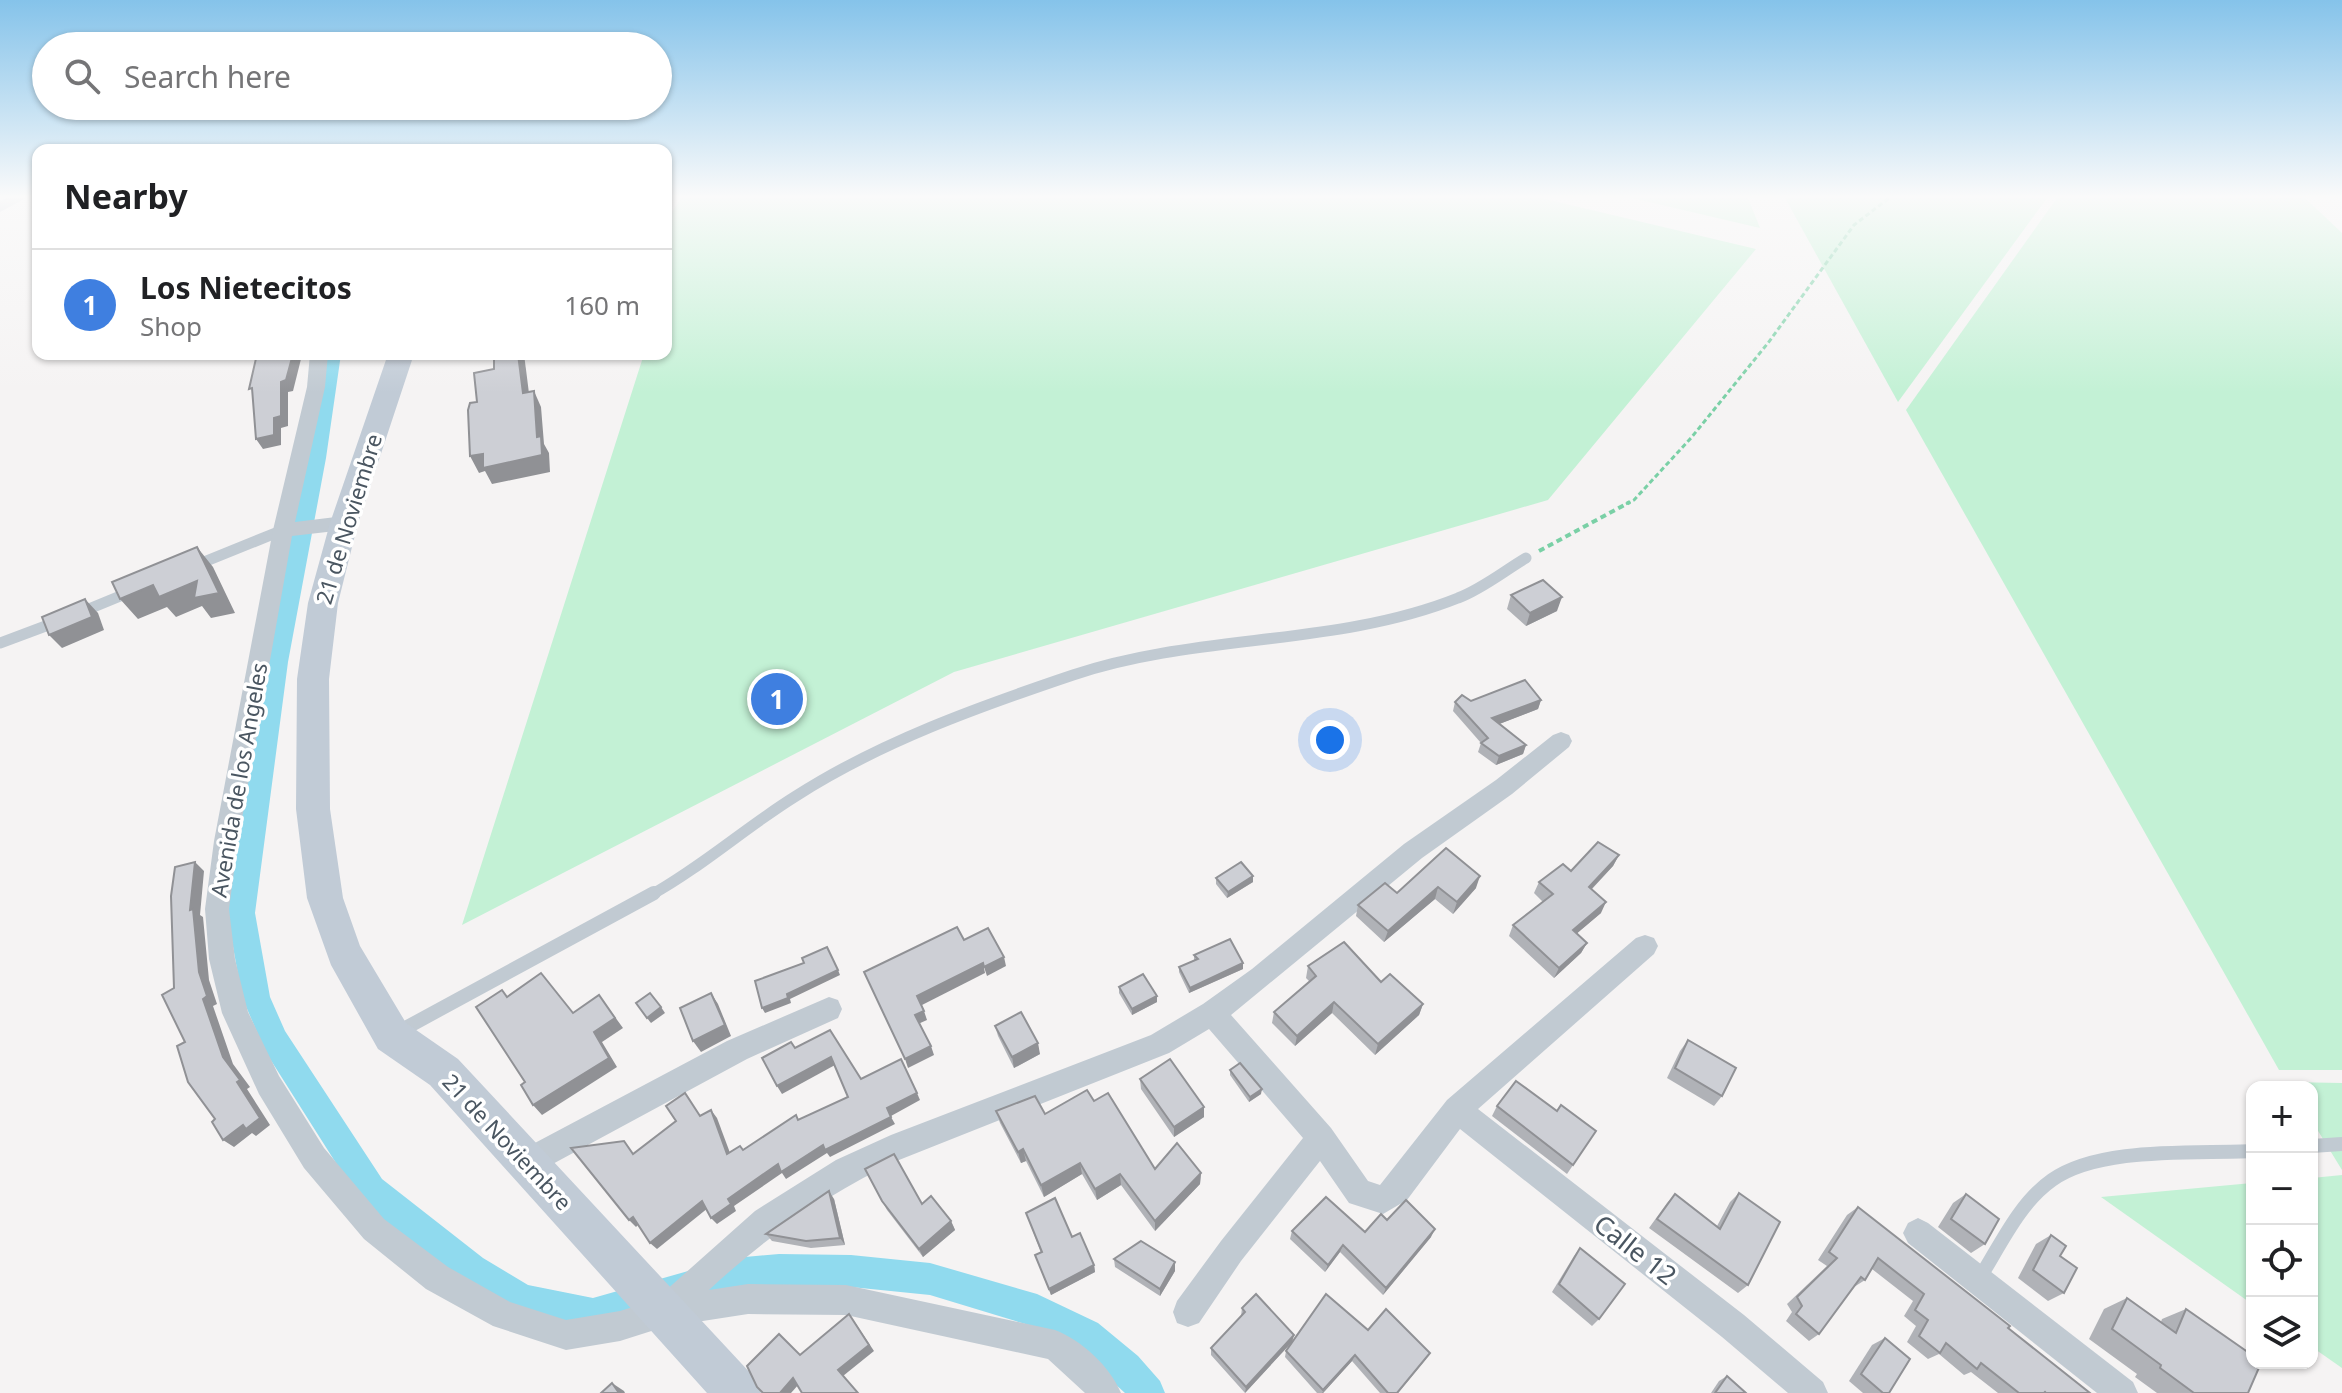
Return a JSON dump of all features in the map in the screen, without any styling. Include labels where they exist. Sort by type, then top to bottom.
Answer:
[{"type":"street","name":"Avenida de los Angeles","points":[[318,360],[290,529],[226,841],[217,909],[222,959],[235,1013],[269,1085],[314,1158],[374,1229],[437,1278],[504,1315],[566,1335],[620,1326],[664,1312],[748,1299],[846,1300],[1055,1345],[1089,1373],[1105,1393]]},
{"type":"street","name":"21 de Noviembre","points":[[399,360],[332,524],[317,635],[312,742],[313,809],[320,871],[333,930],[392,1036],[444,1072],[738,1393]]},
{"type":"street","points":[[290,529],[332,524]]},
{"type":"street","points":[[664,1312],[759,1225],[802,1195],[855,1166],[905,1143],[1160,1044],[1212,1013],[1261,977],[1413,851],[1504,787],[1561,741]]},
{"type":"street","points":[[1212,1013],[1321,1138],[1359,1193],[1383,1200],[1397,1190],[1457,1110],[1645,946]]},
{"type":"street","points":[[526,1163],[737,1050],[829,1009]]},
{"type":"street","name":"Calle 12","points":[[1457,1110],[1733,1326],[1812,1393]]},
{"type":"street","points":[[1188,1312],[1231,1251],[1321,1138]]},
{"type":"street","points":[[1918,1233],[2122,1393]]},
{"type":"lane","points":[[181,572],[290,529]]},
{"type":"lane","points":[[392,1036],[685,876],[795,796],[884,746],[1075,674],[1138,659],[1384,620],[1421,611],[1460,598],[1526,558]]},
{"type":"lane","points":[[0,643],[137,589]]},
{"type":"lane","points":[[2318,1146],[2342,1144]]},
{"type":"lane","points":[[1979,1279],[2023,1212],[2054,1179],[2089,1164],[2145,1157],[2246,1151]]},
{"type":"path","points":[[1526,558],[1634,500],[1691,438],[1768,343],[1826,263]]},
{"type":"green space","points":[[672,263],[1744,263],[1548,500],[954,672],[462,925],[642,360],[672,360]]},
{"type":"green space","points":[[1821,263],[2000,263],[1898,402]]},
{"type":"green space","points":[[2011,263],[2342,263],[2342,1070],[2279,1070],[1906,410]]},
{"type":"green space","points":[[2318,1083],[2342,1083],[2342,1170],[2318,1131]]},
{"type":"green space","points":[[2342,1175],[2342,1368],[2318,1351],[2318,1177]]},
{"type":"green space","points":[[2246,1184],[2246,1300],[2101,1197]]},
{"type":"building","points":[[256,360],[291,360],[286,380],[281,382],[281,416],[274,418],[274,435],[256,439],[252,388],[249,389]]},
{"type":"building","points":[[494,360],[519,360],[523,393],[534,391],[537,437],[541,436],[542,455],[483,468],[483,454],[470,456],[468,410],[470,403],[477,402],[474,373],[494,369]]},
{"type":"building","points":[[197,547],[219,593],[194,598],[197,581],[159,597],[153,585],[120,599],[112,582]]},
{"type":"building","points":[[1543,580],[1562,597],[1530,613],[1511,595]]},
{"type":"building","points":[[85,599],[92,617],[49,635],[42,617]]},
{"type":"building","points":[[1525,680],[1541,700],[1492,718],[1526,745],[1499,756],[1481,743],[1488,738],[1455,702],[1462,695],[1471,701]]},
{"type":"building","points":[[1598,842],[1619,855],[1589,887],[1606,902],[1573,930],[1587,943],[1559,968],[1513,925],[1553,894],[1539,882],[1563,864],[1571,871]]},
{"type":"building","points":[[1446,848],[1480,876],[1457,902],[1438,887],[1388,931],[1358,905],[1385,883],[1397,893]]},
{"type":"building","points":[[195,862],[190,910],[193,909],[199,972],[207,996],[203,999],[223,1057],[240,1080],[237,1082],[260,1118],[246,1129],[243,1125],[223,1140],[212,1122],[215,1119],[188,1082],[177,1046],[185,1042],[162,995],[174,988],[171,896],[175,867]]},
{"type":"building","points":[[1241,862],[1253,876],[1228,892],[1216,878]]},
{"type":"building","points":[[957,927],[964,940],[988,928],[1004,957],[984,967],[983,963],[917,996],[924,1011],[915,1015],[931,1046],[905,1059],[864,972]]},
{"type":"building","points":[[1230,939],[1243,963],[1190,988],[1179,967],[1198,959],[1194,955]]},
{"type":"building","points":[[1344,942],[1381,982],[1390,974],[1423,1004],[1378,1044],[1334,1002],[1297,1036],[1274,1012],[1316,976],[1308,966]]},
{"type":"building","points":[[827,947],[838,970],[787,994],[788,998],[762,1008],[755,981],[804,963],[802,958]]},
{"type":"building","points":[[541,973],[573,1013],[599,995],[615,1018],[594,1032],[609,1058],[533,1105],[521,1085],[525,1082],[476,1007],[502,990],[507,997]]},
{"type":"building","points":[[1143,974],[1157,996],[1132,1009],[1119,987]]},
{"type":"building","points":[[650,993],[661,1007],[647,1018],[636,1003]]},
{"type":"building","points":[[711,993],[725,1025],[693,1041],[680,1008]]},
{"type":"building","points":[[1021,1012],[1038,1043],[1012,1057],[995,1026]]},
{"type":"building","points":[[830,1030],[861,1079],[901,1059],[917,1093],[887,1108],[891,1117],[825,1150],[823,1145],[781,1172],[778,1164],[728,1199],[731,1204],[711,1218],[702,1201],[650,1243],[633,1217],[629,1220],[571,1148],[624,1141],[633,1154],[676,1121],[666,1106],[685,1093],[700,1116],[711,1110],[727,1154],[740,1146],[743,1150],[796,1115],[798,1120],[848,1097],[831,1057],[777,1086],[762,1058],[791,1042],[795,1048]]},
{"type":"building","points":[[1688,1040],[1736,1068],[1722,1096],[1675,1068]]},
{"type":"building","points":[[1170,1059],[1204,1107],[1174,1127],[1140,1079]]},
{"type":"building","points":[[1240,1063],[1262,1089],[1250,1097],[1230,1070]]},
{"type":"building","points":[[1516,1081],[1557,1111],[1561,1105],[1596,1131],[1573,1165],[1497,1106]]},
{"type":"building","points":[[1087,1090],[1094,1101],[1108,1093],[1155,1169],[1177,1143],[1201,1173],[1155,1221],[1120,1174],[1095,1189],[1080,1163],[1041,1185],[1023,1149],[1018,1152],[996,1111],[1035,1096],[1045,1114]]},
{"type":"building","points":[[894,1154],[922,1204],[931,1196],[951,1221],[919,1249],[882,1201],[865,1169]]},
{"type":"building","points":[[829,1191],[840,1238],[806,1241],[766,1234]]},
{"type":"building","points":[[1739,1193],[1780,1222],[1748,1285],[1657,1219],[1675,1194],[1720,1229]]},
{"type":"building","points":[[1966,1194],[1999,1219],[1985,1244],[1951,1219]]},
{"type":"building","points":[[1326,1197],[1365,1232],[1381,1214],[1387,1220],[1406,1200],[1435,1229],[1386,1288],[1343,1245],[1328,1265],[1292,1231]]},
{"type":"building","points":[[1055,1198],[1072,1237],[1080,1233],[1094,1265],[1049,1289],[1035,1255],[1042,1252],[1026,1213]]},
{"type":"building","points":[[1858,1207],[2090,1393],[2019,1393],[1981,1363],[1977,1369],[1946,1343],[1940,1353],[1919,1336],[1928,1320],[1915,1310],[1924,1294],[1878,1258],[1865,1280],[1861,1277],[1819,1334],[1796,1314],[1802,1306],[1797,1297],[1837,1258],[1829,1252]]},
{"type":"building","points":[[2051,1235],[2066,1246],[2060,1256],[2077,1268],[2064,1293],[2033,1270]]},
{"type":"building","points":[[1141,1241],[1175,1262],[1160,1289],[1114,1259]]},
{"type":"building","points":[[1580,1248],[1625,1284],[1599,1319],[1559,1284]]},
{"type":"building","points":[[1256,1294],[1294,1335],[1246,1387],[1211,1348],[1245,1312],[1242,1308]]},
{"type":"building","points":[[1326,1294],[1368,1330],[1386,1309],[1430,1353],[1397,1393],[1388,1393],[1355,1355],[1323,1390],[1286,1351]]},
{"type":"building","points":[[2127,1298],[2176,1333],[2186,1309],[2246,1351],[2246,1369],[2258,1369],[2248,1393],[2194,1393],[2112,1329]]},
{"type":"building","points":[[849,1314],[869,1345],[838,1370],[858,1393],[802,1393],[793,1378],[780,1393],[763,1393],[757,1387],[747,1366],[779,1334],[800,1355]]},
{"type":"building","points":[[1885,1338],[1910,1359],[1889,1393],[1883,1393],[1861,1374]]},
{"type":"building","points":[[1727,1376],[1746,1393],[1715,1393]]},
{"type":"building","points":[[612,1383],[619,1393],[601,1393]]},
{"type":"waterway","points":[[331,360],[316,458],[276,662],[241,913],[256,997],[275,1041],[371,1190],[471,1270],[523,1301],[593,1315],[734,1274],[779,1270],[851,1271],[930,1279],[1037,1311],[1086,1335],[1126,1368],[1148,1393]]},
{"type":"place","name":"Los Nietecitos","points":[[777,699]]}]
